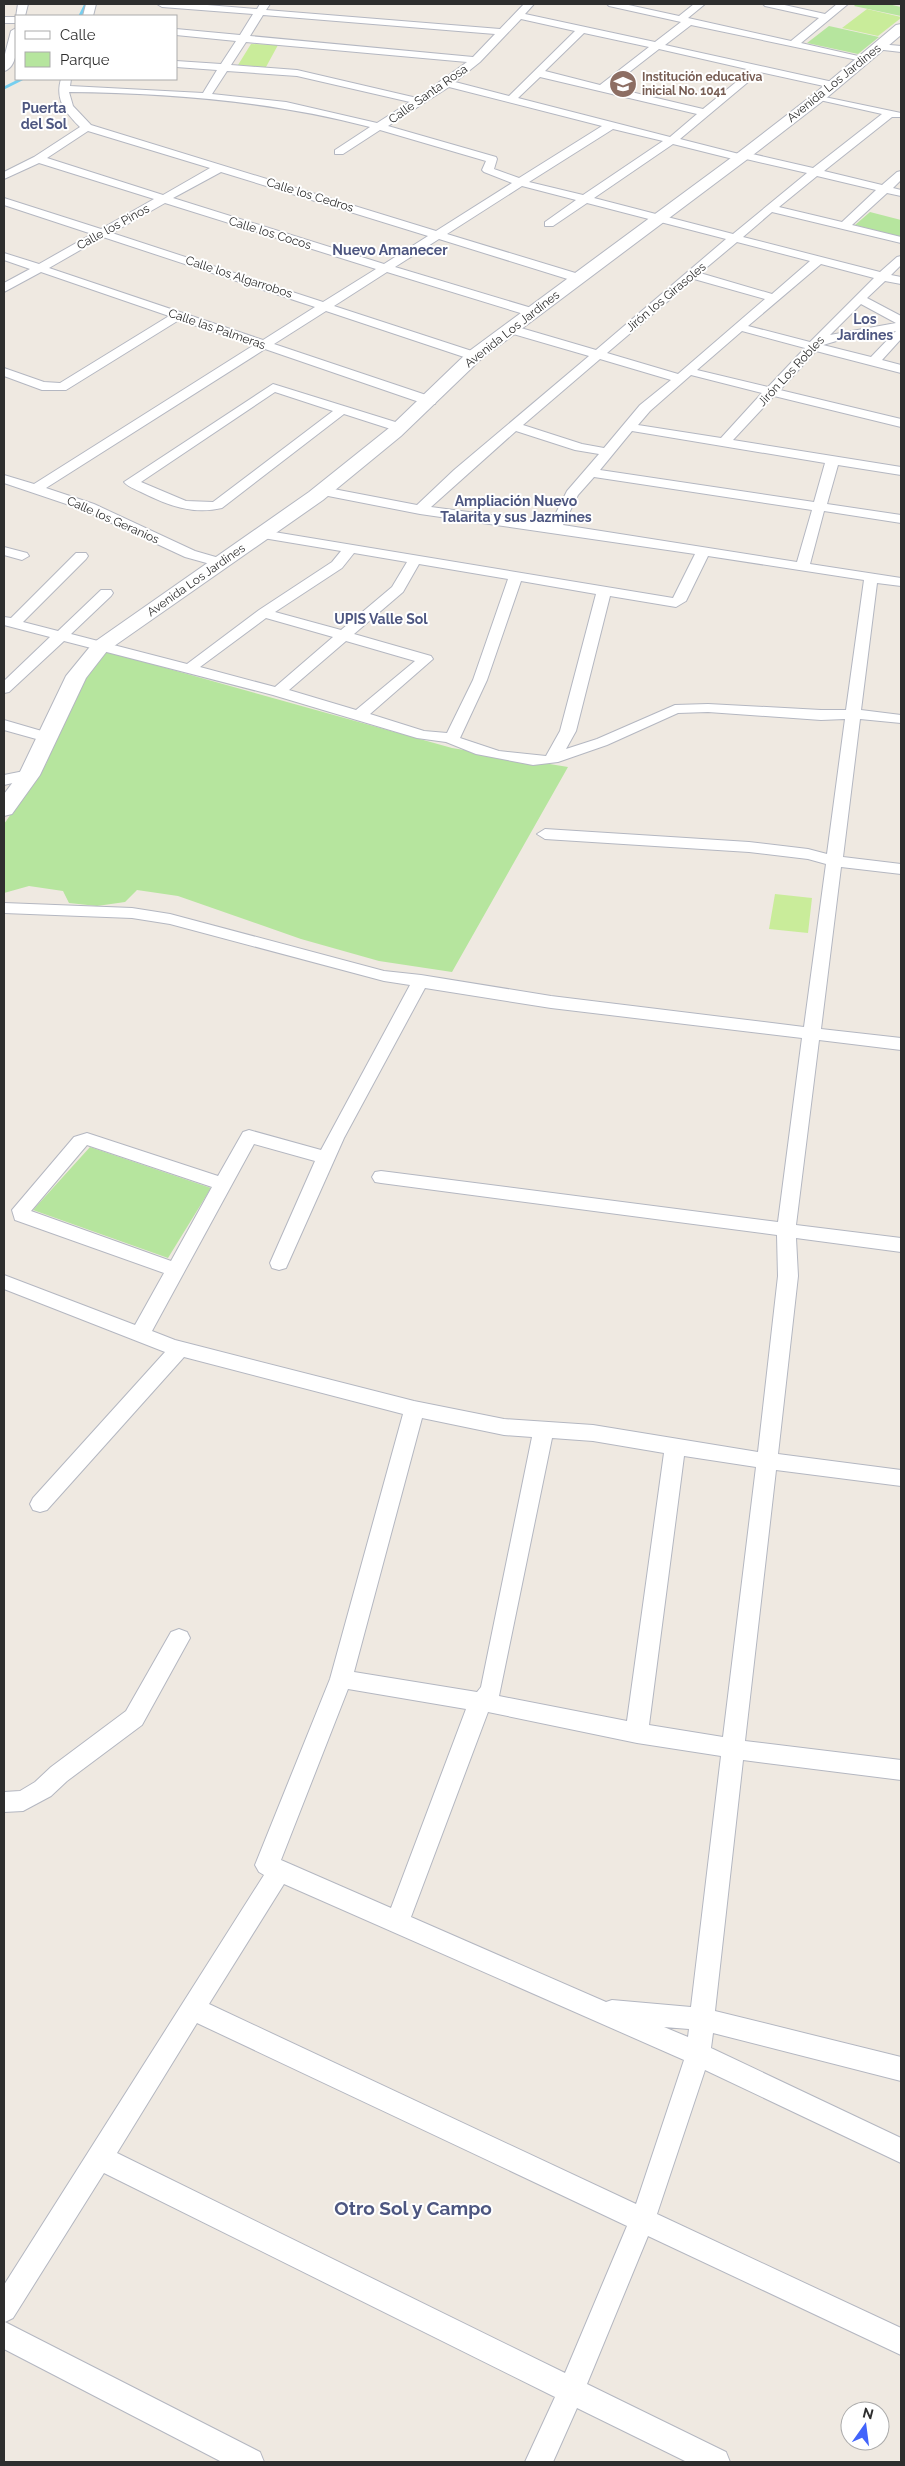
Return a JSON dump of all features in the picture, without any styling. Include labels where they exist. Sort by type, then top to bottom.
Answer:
[{"type":"street","points":[[162,4],[263,7],[503,32]]},
{"type":"street","name":"Calle Santa Rosa","points":[[339,152],[447,83],[476,60],[529,4]]},
{"type":"street","points":[[612,4],[863,60]]},
{"type":"street","points":[[604,88],[656,46],[700,4]]},
{"type":"street","points":[[768,4],[827,16]]},
{"type":"street","points":[[793,44],[843,4]]},
{"type":"street","points":[[206,96],[263,7]]},
{"type":"street","points":[[518,15],[833,85]]},
{"type":"street","name":"Avenida Los Jardines","points":[[4,809],[29,775],[76,676],[100,647],[323,491],[400,428],[430,401],[474,356],[819,97],[901,28]]},
{"type":"street","points":[[511,99],[582,29]]},
{"type":"street","points":[[178,32],[316,50],[476,60]]},
{"type":"street","points":[[4,68],[7,65],[15,34]]},
{"type":"street","points":[[879,47],[901,49]]},
{"type":"street","points":[[178,64],[299,70],[418,101]]},
{"type":"street","points":[[549,224],[672,140],[759,68]]},
{"type":"street","points":[[538,72],[706,113]]},
{"type":"street","points":[[447,83],[672,140],[901,193]]},
{"type":"street","points":[[4,176],[38,159],[87,128],[65,105],[65,84],[284,104],[381,126],[492,159],[488,170],[522,182],[901,281]]},
{"type":"street","points":[[819,97],[896,114]]},
{"type":"street","name":"Jirón los Girasoles","points":[[420,510],[459,473],[736,239],[770,208],[814,172],[896,114]]},
{"type":"street","points":[[36,489],[262,344],[611,125]]},
{"type":"street","name":"Calle los Cedros","points":[[87,128],[221,167],[578,278]]},
{"type":"street","name":"Calle los Cocos","points":[[38,159],[383,268],[531,312]]},
{"type":"street","name":"Calle los Pinos","points":[[4,288],[221,167]]},
{"type":"street","points":[[844,226],[901,174]]},
{"type":"street","name":"Calle los Algarrobos","points":[[4,201],[474,356]]},
{"type":"street","points":[[770,208],[901,240]]},
{"type":"street","name":"Calle las Palmeras","points":[[4,256],[430,401]]},
{"type":"street","name":"Jirón Los Robles","points":[[724,442],[815,344],[901,258]]},
{"type":"street","points":[[554,528],[572,494],[645,408],[818,260]]},
{"type":"street","points":[[693,275],[774,298]]},
{"type":"street","points":[[861,298],[901,321]]},
{"type":"street","points":[[4,372],[42,386],[62,387],[177,316]]},
{"type":"street","points":[[815,344],[841,336],[901,326]]},
{"type":"street","points":[[510,328],[597,356],[772,391],[901,423]]},
{"type":"street","points":[[738,328],[815,344],[901,368]]},
{"type":"street","points":[[874,361],[901,332]]},
{"type":"street","points":[[342,410],[217,505],[204,509],[192,508],[172,502],[131,482],[273,388],[400,428]]},
{"type":"street","points":[[514,426],[580,447],[607,452]]},
{"type":"street","points":[[629,426],[901,471]]},
{"type":"street","points":[[802,567],[832,461]]},
{"type":"street","points":[[590,472],[901,519]]},
{"type":"street","name":"Calle los Geranios","points":[[7,484],[36,489],[89,507],[190,554],[221,563]]},
{"type":"street","points":[[323,491],[420,510],[554,528],[901,582]]},
{"type":"street","points":[[262,534],[676,603],[679,601],[703,552]]},
{"type":"street","points":[[189,669],[264,613],[337,565],[350,549]]},
{"type":"street","points":[[4,551],[22,556]]},
{"type":"street","points":[[8,622],[81,556]]},
{"type":"street","points":[[278,692],[398,589],[415,560]]},
{"type":"street","points":[[8,622],[278,692],[422,735],[452,738],[480,680],[516,576]]},
{"type":"street","points":[[539,2462],[642,2220],[698,2054],[735,1749],[788,1276],[786,1229],[810,1034],[855,714],[871,578]]},
{"type":"street","points":[[553,759],[568,731],[604,592]]},
{"type":"street","points":[[4,689],[57,636],[106,593]]},
{"type":"street","points":[[264,613],[426,658],[359,715]]},
{"type":"street","points":[[448,738],[454,744],[472,749],[540,762],[602,742],[675,708],[708,708],[821,715],[855,714],[901,718]]},
{"type":"street","points":[[4,724],[47,737]]},
{"type":"street","points":[[4,780],[29,775]]},
{"type":"street","points":[[544,834],[749,847],[808,854],[835,861],[901,868]]},
{"type":"street","points":[[4,908],[132,913],[170,919],[375,974],[551,1002],[901,1044]]},
{"type":"street","points":[[279,1263],[326,1158],[421,980]]},
{"type":"street","points":[[140,1334],[249,1136],[326,1158]]},
{"type":"street","points":[[175,1270],[22,1215],[21,1210],[80,1141],[87,1139],[222,1184]]},
{"type":"street","points":[[381,1177],[901,1245]]},
{"type":"street","points":[[4,1282],[180,1348],[414,1408],[504,1426],[593,1434],[901,1478]]},
{"type":"street","points":[[40,1504],[180,1348]]},
{"type":"street","points":[[414,1408],[341,1679],[267,1865],[698,2054],[901,2151]]},
{"type":"street","points":[[397,1922],[476,1712],[491,1690],[543,1430]]},
{"type":"street","points":[[637,1734],[675,1447]]},
{"type":"street","points":[[4,1802],[24,1801],[43,1790],[59,1774],[134,1718],[179,1638]]},
{"type":"street","points":[[341,1679],[483,1702],[637,1734],[735,1749],[901,1770]]},
{"type":"street","points":[[4,2309],[280,1870]]},
{"type":"street","points":[[193,2009],[901,2342]]},
{"type":"street","points":[[599,2011],[648,2013],[702,2019],[901,2069]]},
{"type":"street","points":[[100,2158],[716,2462]]},
{"type":"street","points":[[4,2335],[250,2462]]},
{"type":"green space","points":[[856,4],[888,4],[901,7],[901,16],[854,6]]},
{"type":"green space","points":[[867,9],[901,18],[878,36],[842,28]]},
{"type":"green space","points":[[829,26],[879,37],[858,54],[807,43]]},
{"type":"green space","points":[[251,44],[278,45],[266,67],[238,65]]},
{"type":"green space","points":[[870,212],[901,220],[901,237],[855,225]]},
{"type":"green space","points":[[105,651],[452,748],[568,767],[452,972],[379,961],[301,939],[178,896],[137,890],[125,902],[97,906],[69,903],[63,891],[29,886],[4,893],[4,824],[46,764],[76,691]]},
{"type":"green space","points":[[775,894],[812,898],[808,933],[769,929]]},
{"type":"green space","points":[[90,1147],[211,1188],[168,1258],[33,1210]]},
{"type":"waterway","points":[[80,15],[86,4]]},
{"type":"waterway","points":[[4,88],[20,80]]},
{"type":"place","name":"Institución educativa inicial No. 1041","points":[[623,84]]},
{"type":"district","name":"Puerta del Sol","points":[[44,116]]},
{"type":"district","name":"Nuevo Amanecer","points":[[390,250]]},
{"type":"district","name":"Los Jardines","points":[[865,328]]},
{"type":"district","name":"Ampliación Nuevo Talarita y sus Jazmines","points":[[516,510]]},
{"type":"district","name":"UPIS Valle Sol","points":[[381,619]]},
{"type":"district","name":"Otro Sol y Campo","points":[[413,2208]]}]
